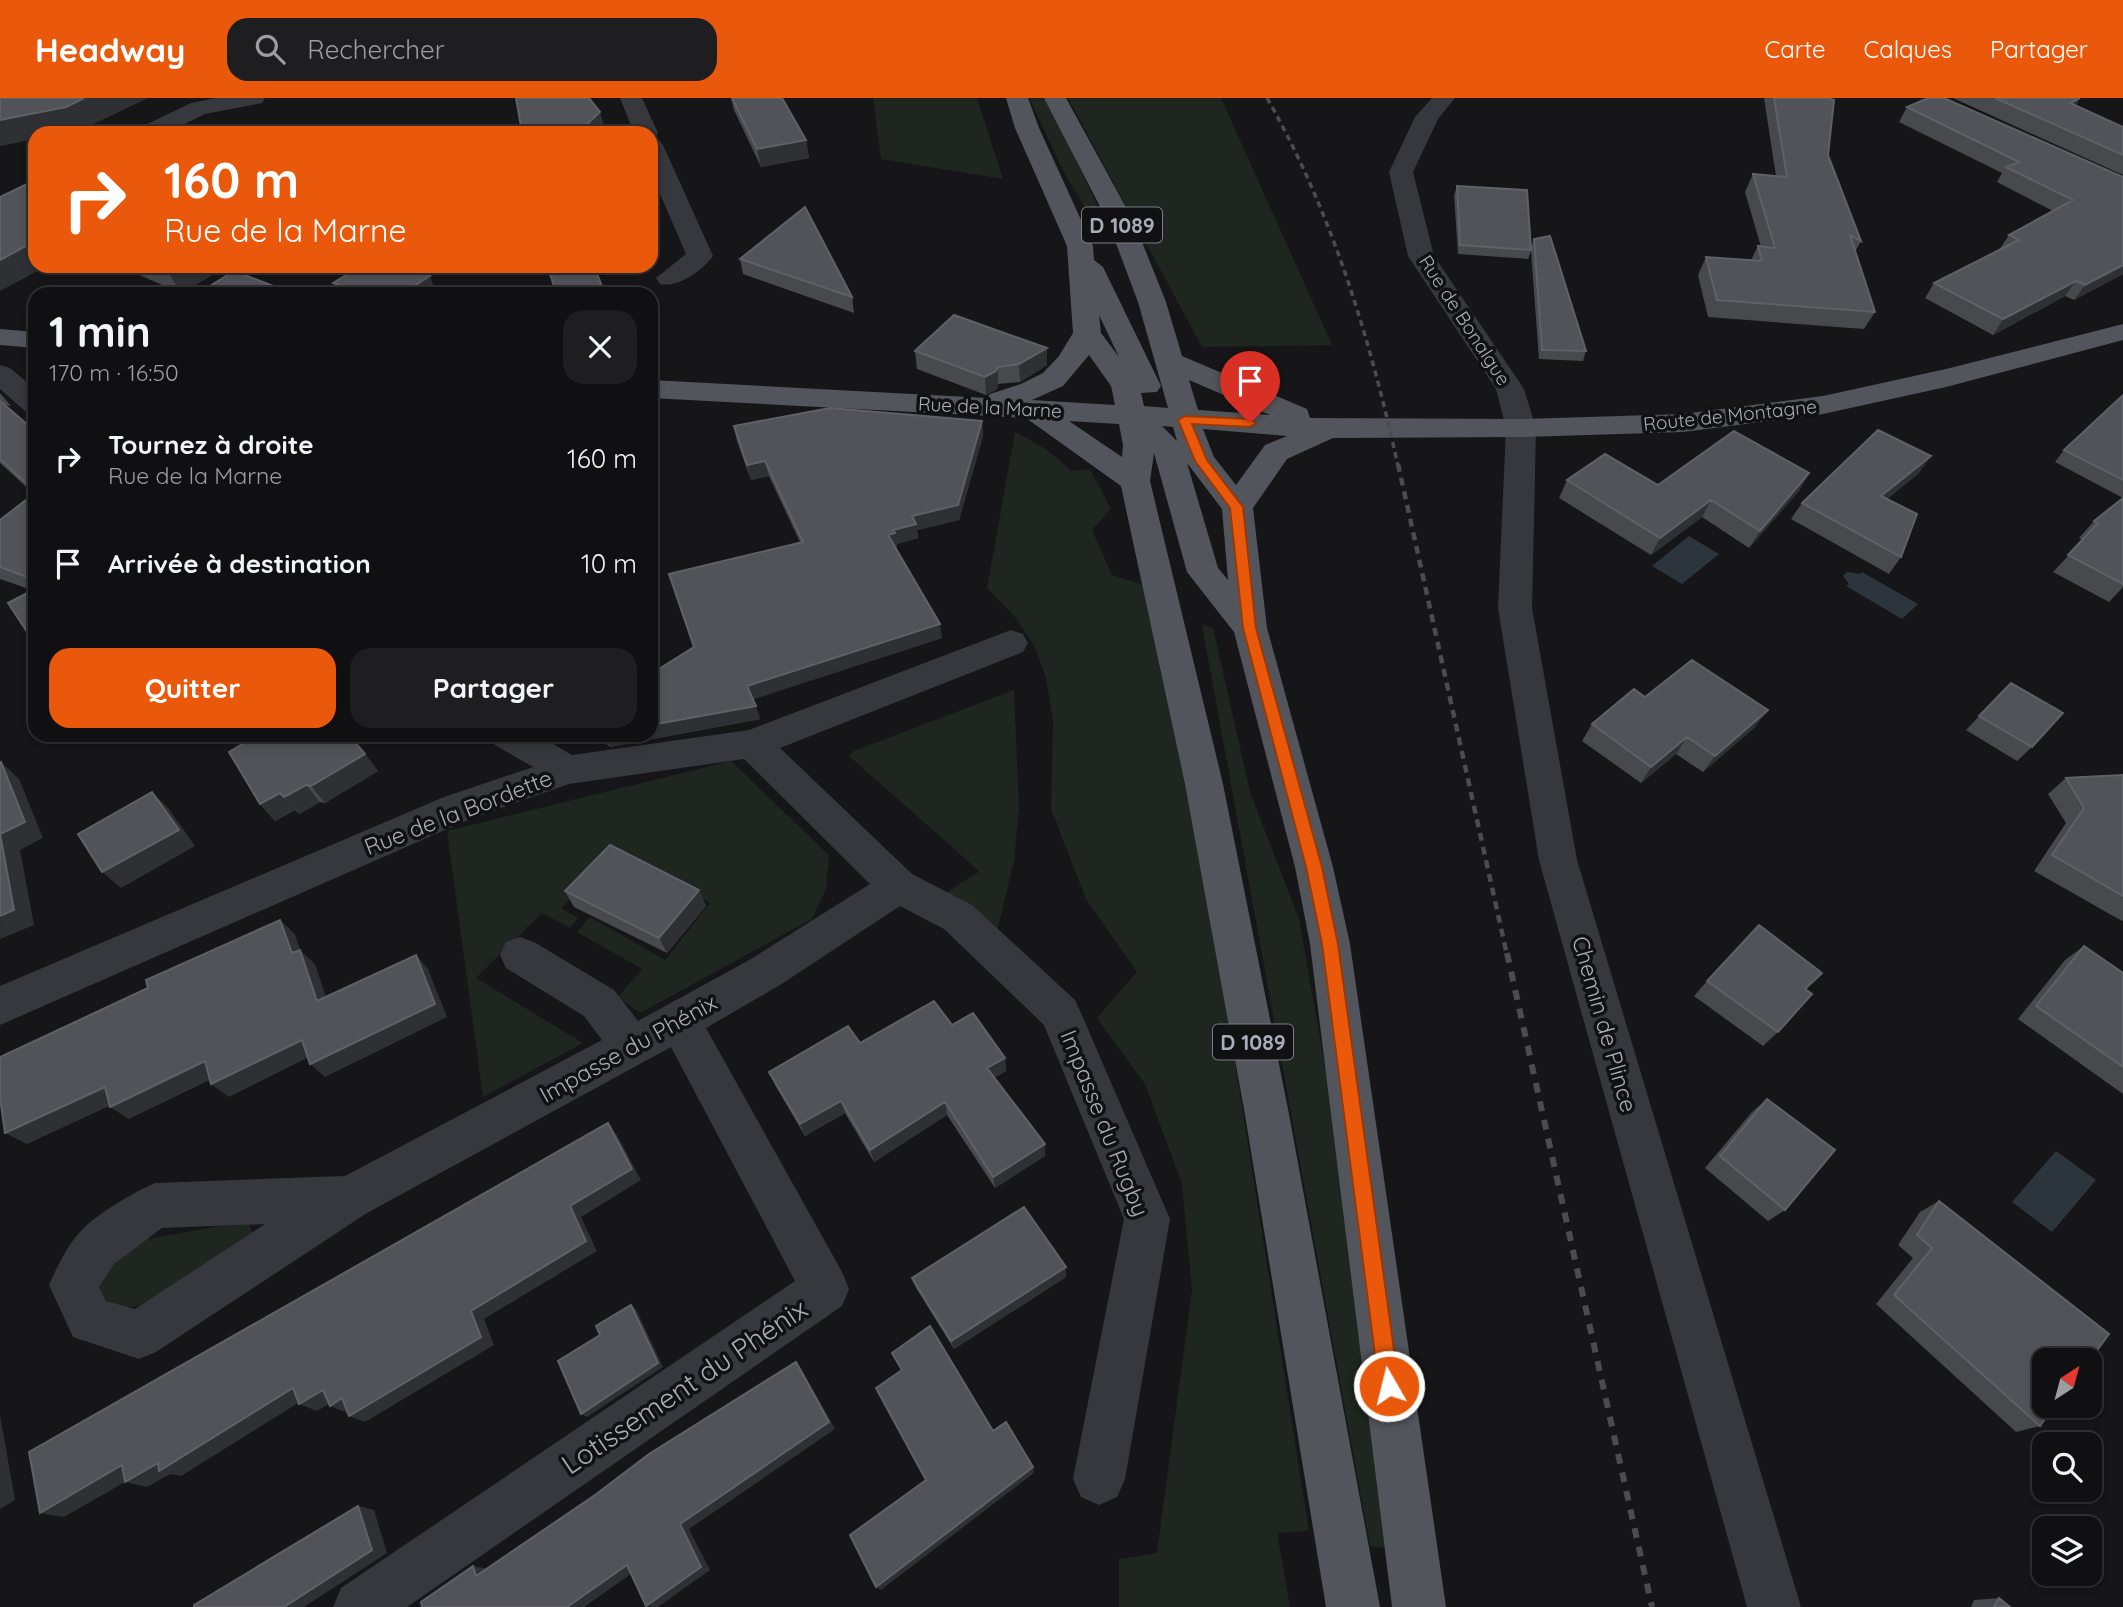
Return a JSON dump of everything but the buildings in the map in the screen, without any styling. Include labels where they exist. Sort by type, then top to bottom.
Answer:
[{"type":"main road","name":"D 1089","points":[[1017,98],[1027,128],[1080,246],[1151,395],[1185,420]]},
{"type":"main road","name":"D 1089","points":[[1055,98],[1121,222],[1152,302],[1185,420],[1201,461],[1237,507],[1250,628],[1314,867],[1330,944],[1419,1607]]},
{"type":"main road","name":"D 1089","points":[[1080,246],[1087,333],[1125,385],[1133,415],[1138,445],[1135,481],[1209,811],[1266,1109],[1353,1607]]},
{"type":"main road","name":"Route de Montagne","points":[[1328,429],[1521,428],[1683,423],[1823,405],[1946,379],[2123,332]]},
{"type":"main road","points":[[981,407],[1040,390],[1060,375],[1075,356],[1087,333]]},
{"type":"main road","points":[[0,337],[28,339]]},
{"type":"main road","points":[[1169,361],[1328,429]]},
{"type":"main road","name":"Rue de la Marne","points":[[658,389],[1133,415],[1328,429]]},
{"type":"main road","points":[[1034,410],[1135,481]]},
{"type":"main road","name":"D 1089","points":[[1133,415],[1168,450],[1203,572],[1250,628]]},
{"type":"main road","points":[[1237,507],[1276,452],[1328,429]]},
{"type":"street","points":[[162,126],[200,108],[254,98]]},
{"type":"street","points":[[631,98],[643,126]]},
{"type":"street","name":"Rue de Bonalgue","points":[[1444,98],[1427,117],[1401,172],[1421,256],[1510,388],[1521,428]]},
{"type":"street","points":[[658,161],[700,256],[669,278]]},
{"type":"street","points":[[0,374],[28,399]]},
{"type":"street","name":"Chemin de Plince","points":[[1521,428],[1515,608],[1558,860],[1774,1607]]},
{"type":"street","name":"Rue de la Bordette","points":[[0,1006],[457,808],[568,770],[752,744],[1011,643]]},
{"type":"street","points":[[520,742],[568,770]]},
{"type":"street","name":"Impasse du Rugby","points":[[752,744],[898,886],[958,917],[1060,1013],[1147,1219],[1099,1479]]},
{"type":"street","name":"Impasse du Phénix","points":[[350,1198],[155,1206],[97,1247],[73,1285],[90,1320],[139,1335],[350,1198],[680,1022],[846,923],[898,886]]},
{"type":"street","points":[[520,955],[599,1003],[632,1047]]},
{"type":"street","name":"Lotissement du Phénix","points":[[360,1607],[825,1289],[680,1022]]},
{"type":"shaded area","points":[[873,98],[977,98],[1003,179],[881,159]]},
{"type":"shaded area","points":[[1029,98],[1047,98],[1109,231],[1101,234],[1065,174]]},
{"type":"shaded area","points":[[1068,98],[1221,98],[1332,345],[1202,347]]},
{"type":"shaded area","points":[[1015,432],[1045,449],[1071,471],[1090,469],[1111,509],[1092,530],[1112,575],[1144,585],[1158,637],[1213,922],[1309,1531],[1277,1533],[1290,1607],[1119,1607],[1119,1559],[1157,1553],[1192,1290],[1182,1184],[1145,1084],[1097,1018],[1137,972],[1086,899],[1051,809],[1053,720],[1046,678],[1034,645],[1015,617],[987,588]]},
{"type":"shaded area","points":[[1689,536],[1719,554],[1682,584],[1652,566]]},
{"type":"shaded area","points":[[1847,572],[1862,572],[1918,604],[1902,619],[1846,586],[1849,584],[1843,576]]},
{"type":"shaded area","points":[[1202,625],[1213,628],[1250,792],[1299,919],[1330,1095],[1393,1549],[1370,1546]]},
{"type":"shaded area","points":[[1014,690],[1019,808],[1014,861],[996,936],[943,895],[979,871],[849,756],[854,751]]},
{"type":"shaded area","points":[[731,761],[829,855],[826,889],[812,919],[640,1013],[618,997],[642,969],[577,932],[590,917],[665,960],[710,903],[619,853],[561,908],[578,918],[570,928],[542,913],[476,978],[583,1043],[483,1097],[447,831]]},
{"type":"shaded area","points":[[2056,1151],[2096,1180],[2052,1232],[2012,1202]]},
{"type":"shaded area","points":[[248,1221],[254,1237],[141,1305],[115,1310],[99,1299],[98,1280],[137,1241]]},
{"type":"railway","points":[[1267,98],[1290,141],[1330,231],[1375,371],[1398,466]]},
{"type":"railway","points":[[1398,464],[1507,955]]},
{"type":"railway","points":[[1507,953],[1652,1607]]},
{"type":"route","points":[[1250,423],[1185,420],[1201,461],[1237,507],[1250,628],[1314,867],[1330,944],[1389,1386]]}]
